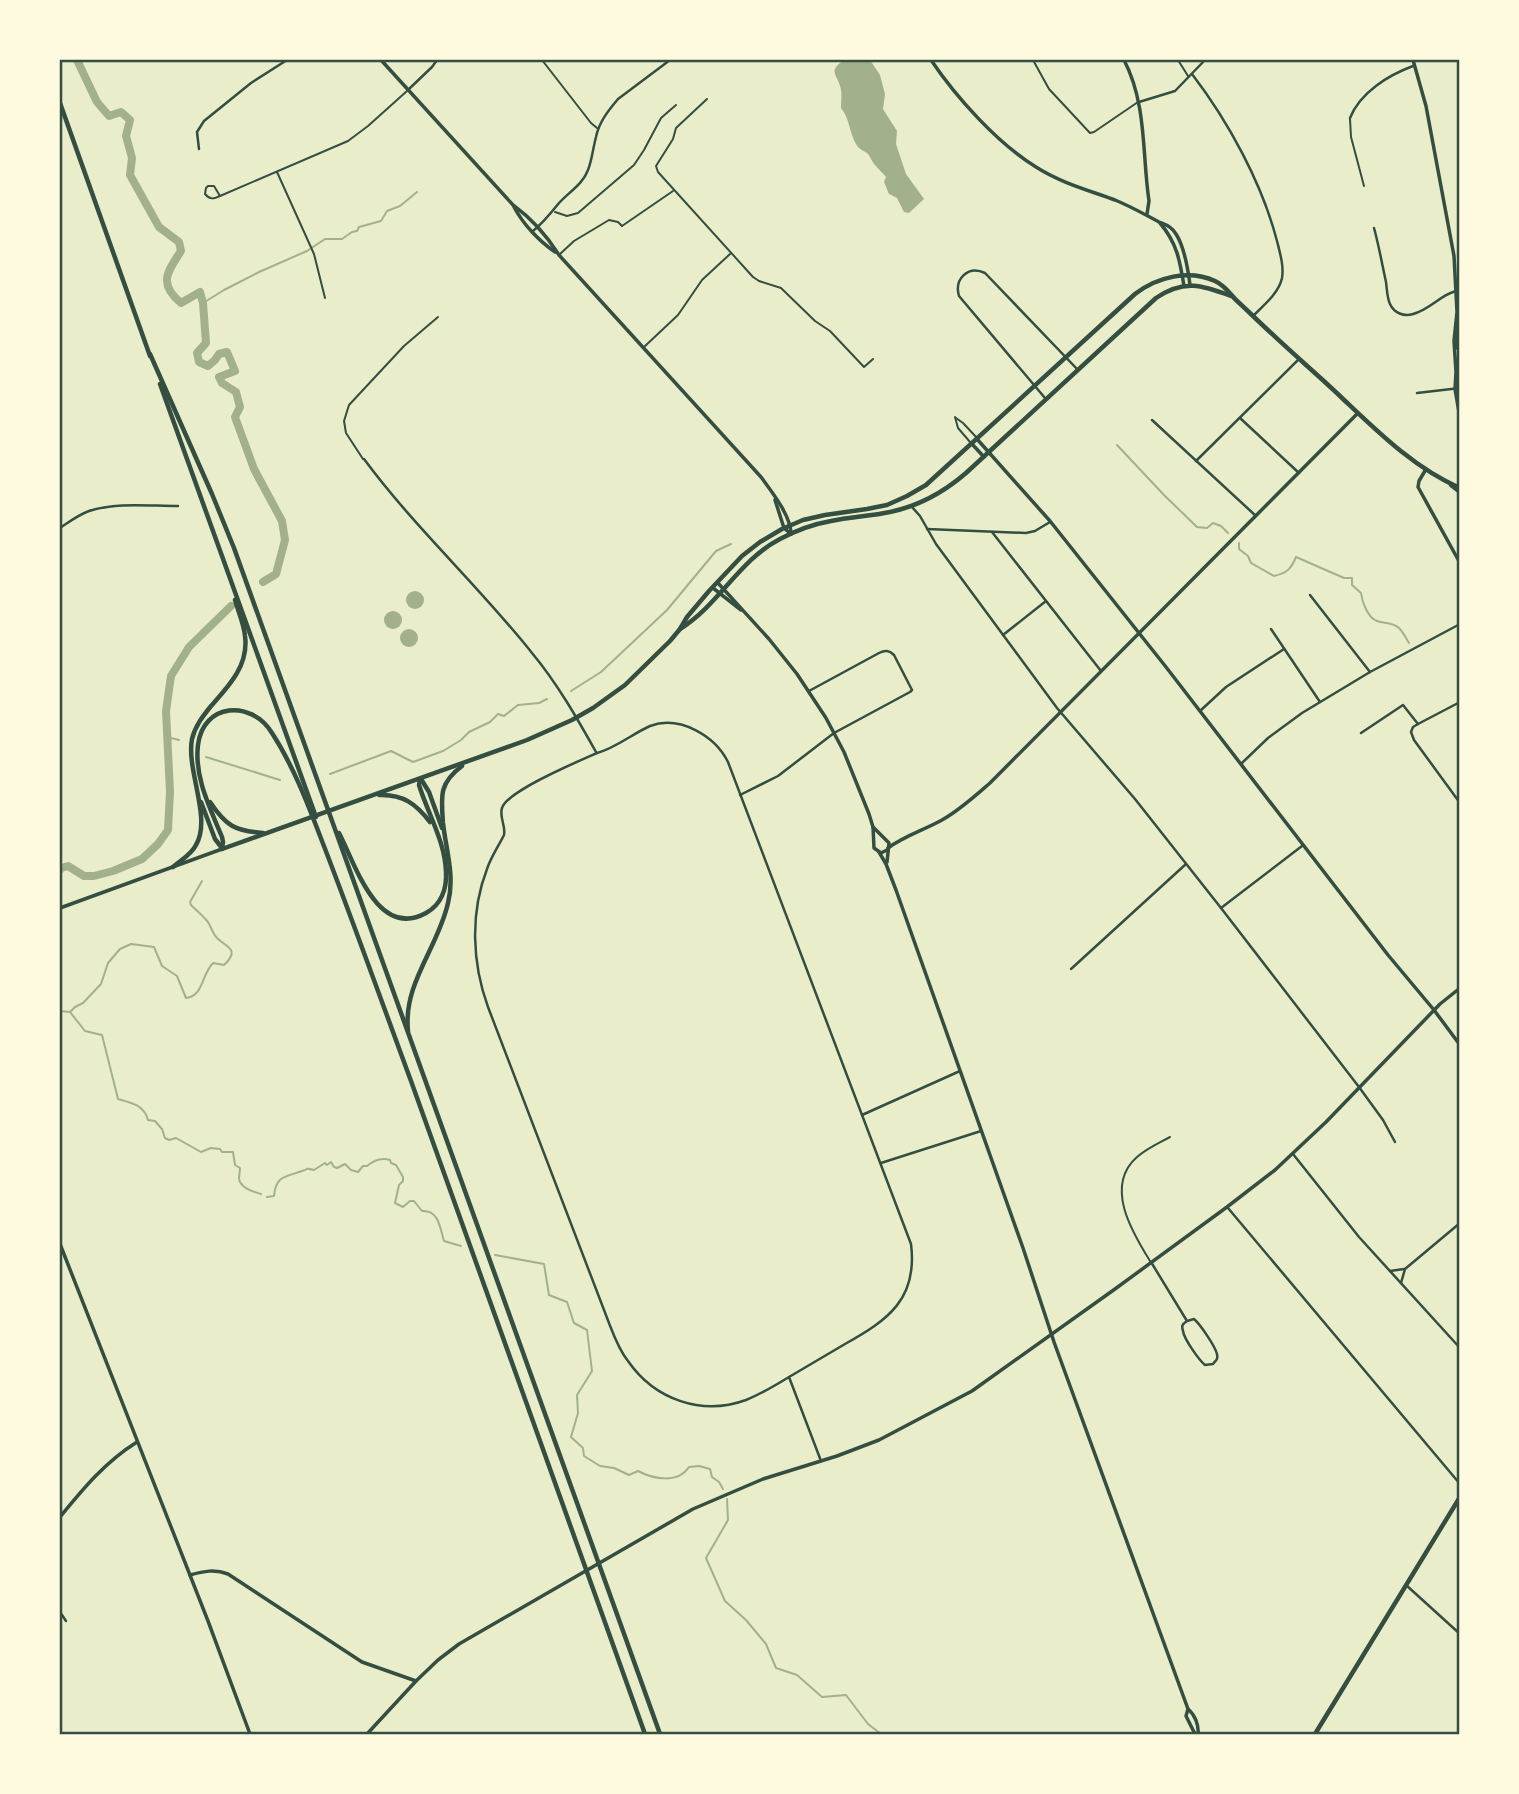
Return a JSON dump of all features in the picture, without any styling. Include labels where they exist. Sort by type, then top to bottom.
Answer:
[{"type":"main road","points":[[381,60],[513,205],[519,216],[546,246],[559,255]]},
{"type":"main road","points":[[931,60],[991,130],[1018,155],[1042,172],[1170,226],[1178,236],[1187,286]]},
{"type":"main road","points":[[1124,60],[1139,102],[1149,201],[1147,215]]},
{"type":"main road","points":[[1413,60],[1426,106],[1458,271],[1458,332],[1455,350],[1460,418]]},
{"type":"main road","points":[[60,103],[645,1734]]},
{"type":"main road","points":[[513,205],[524,212],[559,255],[761,477],[783,509],[791,525],[791,534]]},
{"type":"main road","points":[[680,629],[713,588],[760,542],[784,528],[818,516],[873,508],[902,499],[930,481],[1139,291],[1161,280],[1186,275],[1215,281],[1227,289],[1384,437],[1426,469],[1460,490]]},
{"type":"main road","points":[[60,908],[469,761],[545,733],[576,718],[625,685],[758,554],[776,541],[825,522],[911,506],[951,485],[1156,298],[1170,289],[1187,286],[1211,288],[1233,297]]},
{"type":"main road","points":[[150,354],[234,548],[660,1734]]},
{"type":"main road","points":[[879,852],[884,852],[901,840],[945,818],[970,801],[1009,765],[1358,413]]},
{"type":"main road","points":[[977,439],[1050,521],[1460,1045]]},
{"type":"main road","points":[[972,444],[984,457]]},
{"type":"main road","points":[[1426,469],[1418,487],[1460,562]]},
{"type":"main road","points":[[775,498],[784,528],[791,534]]},
{"type":"main road","points":[[173,867],[191,852],[200,838],[201,824],[191,744],[193,734],[201,718],[237,675],[245,647],[245,634],[214,532]]},
{"type":"main road","points":[[718,583],[769,639],[809,691],[834,733],[857,783],[873,827],[874,848],[886,864],[1051,1334],[1188,1709],[1186,1716],[1196,1734]]},
{"type":"main road","points":[[713,588],[742,611]]},
{"type":"main road","points":[[222,849],[222,836],[199,772],[199,738],[206,725],[218,715],[232,710],[246,711],[259,718],[273,733],[301,787],[350,913]]},
{"type":"main road","points":[[409,1038],[407,1018],[410,997],[440,930],[449,901],[451,871],[444,834],[441,801],[443,789],[454,772],[469,761]]},
{"type":"main road","points":[[331,818],[370,895],[386,912],[400,918],[421,916],[441,899],[446,876],[444,854],[419,785],[420,778]]},
{"type":"main road","points":[[420,778],[429,792],[444,834]]},
{"type":"main road","points":[[204,792],[216,810],[233,826],[243,831],[266,833]]},
{"type":"main road","points":[[373,795],[395,795],[408,800],[426,816],[438,835]]},
{"type":"main road","points":[[198,796],[215,839],[222,849]]},
{"type":"main road","points":[[873,827],[888,843],[886,864]]},
{"type":"main road","points":[[875,842],[879,838],[901,840]]},
{"type":"main road","points":[[367,1734],[416,1681],[458,1644],[693,1508],[763,1479],[852,1451],[886,1437],[972,1391],[1227,1207],[1293,1154],[1434,1010],[1460,988]]},
{"type":"main road","points":[[60,1244],[250,1734]]},
{"type":"main road","points":[[60,1517],[106,1464],[137,1442]]},
{"type":"main road","points":[[1315,1734],[1460,1497]]},
{"type":"main road","points":[[190,1575],[207,1570],[228,1574],[362,1662],[416,1681]]},
{"type":"street","points":[[199,149],[197,132],[204,121],[251,83],[288,60]]},
{"type":"street","points":[[220,196],[214,186],[206,188],[205,194],[210,198],[220,196],[348,141],[409,89],[437,60]]},
{"type":"street","points":[[542,60],[586,117],[598,128]]},
{"type":"street","points":[[533,231],[586,175],[598,128],[618,99],[670,60]]},
{"type":"street","points":[[1033,60],[1049,89],[1090,133],[1139,102],[1178,88],[1205,60]]},
{"type":"street","points":[[1178,60],[1189,78]]},
{"type":"street","points":[[1364,186],[1351,137],[1350,118],[1358,104],[1376,86],[1415,65]]},
{"type":"street","points":[[1192,74],[1238,146],[1255,179],[1280,253],[1280,284],[1253,316]]},
{"type":"street","points":[[707,99],[676,128],[673,139],[656,166],[658,172],[757,280],[781,288],[816,322],[830,331],[864,367],[873,359]]},
{"type":"street","points":[[554,211],[567,216],[578,213],[634,165],[661,118],[676,105]]},
{"type":"street","points":[[277,171],[313,254],[325,298]]},
{"type":"street","points":[[559,255],[574,241],[609,220],[622,226],[674,190]]},
{"type":"street","points":[[1374,228],[1390,303],[1396,312],[1405,316],[1413,314],[1456,291]]},
{"type":"street","points":[[644,347],[678,316],[706,276],[731,254]]},
{"type":"street","points":[[1046,399],[959,296],[957,285],[962,276],[972,270],[985,273],[1078,370]]},
{"type":"street","points":[[438,317],[396,353],[349,405],[344,421],[346,433],[402,508],[533,653],[597,753]]},
{"type":"street","points":[[1196,461],[1299,359]]},
{"type":"street","points":[[1417,393],[1457,388]]},
{"type":"street","points":[[972,444],[958,428],[955,417],[977,439]]},
{"type":"street","points":[[1240,418],[1299,473]]},
{"type":"street","points":[[1152,420],[1256,516]]},
{"type":"street","points":[[920,503],[920,516]]},
{"type":"street","points":[[60,528],[80,515],[96,509],[178,506]]},
{"type":"street","points":[[911,506],[936,544],[1061,712],[1222,908],[1359,1087],[1395,1142]]},
{"type":"street","points":[[927,530],[1030,533],[1050,521]]},
{"type":"street","points":[[992,532],[1101,671]]},
{"type":"street","points":[[1310,595],[1370,672]]},
{"type":"street","points":[[1003,635],[1046,601]]},
{"type":"street","points":[[1241,764],[1274,733],[1320,702],[1460,624]]},
{"type":"street","points":[[1270,629],[1320,702]]},
{"type":"street","points":[[1200,711],[1226,687],[1284,649]]},
{"type":"street","points":[[740,795],[778,776],[834,733],[911,691],[911,687],[894,655],[884,651],[809,691]]},
{"type":"street","points":[[1460,702],[1418,724],[1411,732],[1460,803]]},
{"type":"street","points":[[1361,733],[1403,705],[1418,724]]},
{"type":"street","points":[[666,724],[687,727],[708,737],[728,762],[740,795],[911,1244],[911,1270],[905,1293],[895,1309],[882,1322],[789,1377],[744,1400],[722,1406],[684,1402],[665,1395],[646,1382],[623,1354],[484,998],[476,956],[476,917],[485,875],[504,835],[501,811],[509,798],[652,726],[666,724]]},
{"type":"street","points":[[1222,908],[1303,845]]},
{"type":"street","points":[[1071,969],[1186,864]]},
{"type":"street","points":[[862,1115],[960,1071]]},
{"type":"street","points":[[881,1163],[981,1131]]},
{"type":"street","points":[[1170,1137],[1135,1158],[1122,1184],[1122,1198],[1126,1215],[1186,1321]]},
{"type":"street","points":[[1293,1154],[1336,1209],[1460,1348]]},
{"type":"street","points":[[1227,1207],[1460,1484]]},
{"type":"street","points":[[1390,1271],[1405,1269],[1460,1223]]},
{"type":"street","points":[[1401,1283],[1405,1269]]},
{"type":"street","points":[[1194,1320],[1200,1324],[1217,1354],[1217,1360],[1213,1364],[1205,1365],[1200,1361],[1183,1332],[1186,1321],[1194,1320]]},
{"type":"street","points":[[789,1377],[821,1461]]},
{"type":"street","points":[[1406,1585],[1460,1634]]},
{"type":"street","points":[[60,1612],[66,1621]]},
{"type":"shaded area","points":[[844,60],[870,60],[880,75],[885,94],[883,109],[897,131],[896,144],[906,174],[924,199],[909,213],[904,212],[897,198],[889,194],[884,182],[886,177],[869,155],[857,146],[854,139],[841,108],[841,90],[835,74],[836,68]]},
{"type":"shaded area","points":[[415,591],[421,594],[424,600],[421,606],[415,609],[409,606],[406,600],[409,594]]},
{"type":"shaded area","points":[[393,611],[399,614],[402,620],[399,626],[393,629],[387,626],[384,620],[387,614]]},
{"type":"shaded area","points":[[409,629],[415,632],[418,638],[415,644],[409,647],[403,644],[400,638],[403,632]]},
{"type":"waterway","points":[[77,60],[97,102],[109,116],[121,112],[130,120],[126,136],[132,158],[130,175],[159,227],[179,242],[181,251],[167,278],[169,290],[181,303],[200,292],[206,343],[197,353],[199,362],[208,366],[219,354],[227,352],[235,371],[219,377],[222,383],[236,392],[240,407],[235,417],[254,469],[282,521],[285,540],[276,574],[263,582]]},
{"type":"waterway","points":[[203,303],[259,272],[307,251],[325,239],[342,239],[357,231],[359,227],[381,221],[387,211],[400,206],[417,192]]},
{"type":"waterway","points":[[1117,445],[1197,527],[1207,528],[1213,523],[1228,533]]},
{"type":"waterway","points":[[1239,543],[1239,549],[1248,556],[1251,563],[1274,576],[1288,570],[1296,557],[1344,578],[1352,578],[1352,585],[1361,593],[1371,617],[1397,626],[1409,643]]},
{"type":"waterway","points":[[571,691],[601,672],[667,610],[716,551],[731,544]]},
{"type":"waterway","points":[[60,870],[68,866],[84,876],[113,871],[142,859],[168,830],[170,792],[166,711],[171,676],[189,647],[231,606]]},
{"type":"waterway","points":[[330,774],[391,751],[413,762],[443,751],[469,732],[490,722],[498,714],[504,716],[518,705],[539,703],[547,699]]},
{"type":"waterway","points":[[167,739],[179,740]]},
{"type":"waterway","points":[[206,757],[280,780]]},
{"type":"waterway","points":[[70,1012],[101,984],[108,963],[120,949],[131,944],[154,947],[162,966],[177,976],[186,998],[196,993],[213,963],[224,965],[232,952],[217,938],[208,922],[191,905],[190,902],[202,881]]},
{"type":"waterway","points":[[60,1011],[70,1012],[85,1031],[102,1035],[118,1099],[140,1108],[148,1120],[155,1121],[169,1140],[176,1138],[201,1152],[211,1148],[233,1152],[235,1165],[240,1168],[240,1182],[248,1189],[261,1194]]},
{"type":"waterway","points":[[267,1197],[274,1196],[277,1184],[283,1178],[308,1169],[314,1170],[325,1163],[327,1165],[331,1162],[337,1168],[345,1164],[358,1172],[363,1166],[387,1159],[396,1165],[403,1177],[395,1203],[403,1207],[414,1201],[422,1211],[432,1213],[440,1226],[444,1241],[461,1246]]},
{"type":"waterway","points":[[495,1255],[544,1264],[549,1295],[567,1302],[574,1323],[587,1330],[592,1371],[577,1395],[578,1413],[571,1437],[583,1448],[584,1456],[600,1466],[614,1468],[629,1475],[638,1471],[651,1476],[672,1478],[689,1467],[699,1466],[710,1469],[712,1477],[723,1489]]},
{"type":"waterway","points":[[727,1499],[728,1520],[706,1558],[725,1601],[766,1644],[776,1668],[797,1675],[822,1697],[846,1695],[868,1724],[881,1734]]}]
